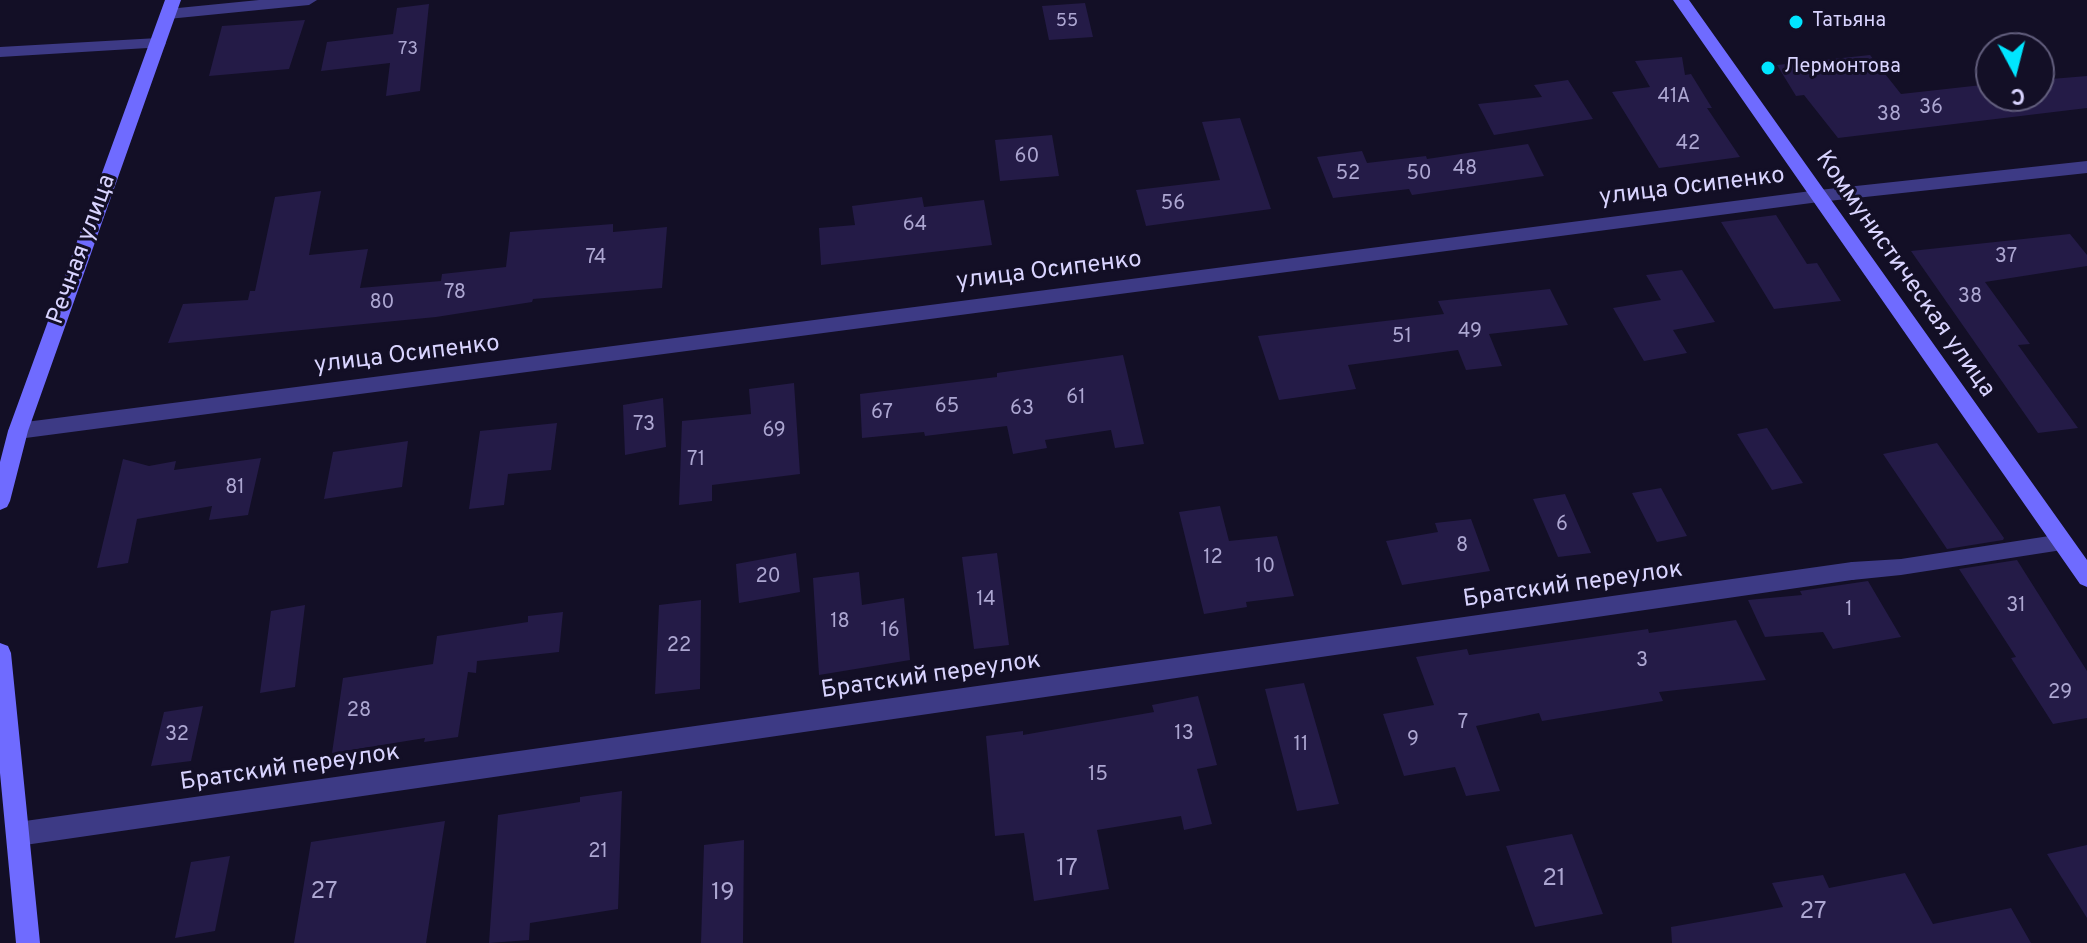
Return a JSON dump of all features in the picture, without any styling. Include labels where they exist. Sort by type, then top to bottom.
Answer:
[{"type":"street","points":[[171,7],[309,0]]},
{"type":"street","name":"Коммунистическая улица","points":[[1681,0],[2087,577]]},
{"type":"street","name":"Речная улица","points":[[0,501],[18,431],[171,7]]},
{"type":"street","points":[[0,52],[158,43]]},
{"type":"street","name":"улица Осипенко","points":[[18,431],[1819,196],[2087,167]]},
{"type":"street","name":"Братский переулок","points":[[18,834],[1852,571]]},
{"type":"street","points":[[0,653],[28,943]]},
{"type":"lane","points":[[1852,571],[1901,567],[2062,542]]},
{"type":"building","points":[[1085,3],[1093,37],[1049,40],[1042,6]]},
{"type":"building","points":[[429,4],[420,91],[386,96],[390,63],[321,71],[327,42],[393,34],[397,8]]},
{"type":"building","points":[[305,20],[289,69],[209,76],[222,26]]},
{"type":"building","points":[[1870,55],[1901,94],[1975,86],[1975,112],[2054,112],[1838,138],[1804,95],[1796,96],[1777,65]]},
{"type":"building","points":[[1682,57],[1685,75],[1691,74],[1712,108],[1707,108],[1740,157],[1659,168],[1612,92],[1650,87],[1635,61]]},
{"type":"building","points":[[2087,76],[2087,108],[2055,112],[2055,79]]},
{"type":"building","points":[[1568,80],[1593,119],[1494,135],[1478,104],[1542,97],[1534,85]]},
{"type":"building","points":[[1240,118],[1271,209],[1146,226],[1136,190],[1220,180],[1202,122]]},
{"type":"building","points":[[1052,135],[1059,176],[1000,181],[995,140]]},
{"type":"building","points":[[1528,144],[1544,176],[1412,195],[1409,189],[1333,198],[1317,157],[1362,151],[1367,163],[1426,156],[1427,159]]},
{"type":"building","points":[[321,191],[309,255],[368,249],[360,288],[441,281],[442,274],[506,267],[510,232],[613,224],[613,232],[667,227],[662,288],[533,299],[532,302],[436,317],[168,343],[183,304],[248,300],[250,291],[255,291],[275,197]]},
{"type":"building","points":[[922,197],[924,207],[984,200],[992,245],[821,265],[819,228],[855,225],[852,206]]},
{"type":"building","points":[[1776,215],[1807,264],[1817,263],[1841,301],[1774,309],[1721,222]]},
{"type":"building","points":[[2070,234],[2087,255],[2087,266],[1985,282],[2030,344],[2018,345],[2078,428],[2038,433],[1911,251]]},
{"type":"building","points":[[1682,270],[1715,322],[1673,330],[1687,353],[1644,361],[1613,308],[1661,300],[1646,275]]},
{"type":"building","points":[[1550,289],[1568,325],[1489,334],[1502,366],[1466,370],[1458,350],[1348,365],[1356,389],[1279,400],[1258,336],[1444,314],[1438,301]]},
{"type":"building","points":[[1123,355],[1144,444],[1115,448],[1111,430],[1045,440],[1047,448],[1013,454],[1007,426],[925,436],[924,432],[862,438],[860,394],[997,377],[997,373]]},
{"type":"building","points":[[794,383],[800,474],[712,485],[712,501],[679,505],[682,421],[751,414],[749,389]]},
{"type":"building","points":[[663,398],[666,447],[625,455],[623,405]]},
{"type":"building","points":[[557,423],[551,470],[508,474],[504,505],[469,509],[480,431]]},
{"type":"building","points":[[1767,428],[1803,483],[1772,490],[1737,434]]},
{"type":"building","points":[[408,441],[402,487],[324,499],[333,452]]},
{"type":"building","points":[[1937,443],[2003,540],[1947,549],[1883,454]]},
{"type":"building","points":[[261,458],[248,515],[209,520],[212,506],[137,519],[128,563],[97,568],[123,459],[149,466],[176,461],[174,470]]},
{"type":"building","points":[[1661,488],[1687,536],[1657,542],[1632,493]]},
{"type":"building","points":[[1565,494],[1591,553],[1558,557],[1533,499]]},
{"type":"building","points":[[1220,506],[1229,541],[1277,536],[1294,596],[1246,602],[1247,607],[1204,614],[1179,512]]},
{"type":"building","points":[[1471,519],[1490,571],[1402,585],[1386,541],[1438,532],[1435,523]]},
{"type":"building","points":[[796,553],[800,592],[739,603],[736,564]]},
{"type":"building","points":[[997,553],[1009,645],[974,649],[962,557]]},
{"type":"building","points":[[2017,560],[2087,671],[2087,718],[2053,724],[2011,658],[2016,657],[1959,569]]},
{"type":"building","points":[[859,572],[862,605],[904,598],[910,660],[819,675],[813,578]]},
{"type":"building","points":[[1868,581],[1901,637],[1833,649],[1823,632],[1765,637],[1748,600],[1802,595],[1800,591]]},
{"type":"building","points":[[701,600],[700,689],[655,694],[659,605]]},
{"type":"building","points":[[305,605],[295,687],[260,693],[271,611]]},
{"type":"building","points":[[563,612],[559,652],[477,661],[476,673],[468,672],[458,737],[424,742],[425,738],[332,753],[343,678],[433,664],[437,636],[528,622],[528,616]]},
{"type":"building","points":[[1736,620],[1766,680],[1659,692],[1663,701],[1542,721],[1539,713],[1476,726],[1500,791],[1466,796],[1455,767],[1404,776],[1383,714],[1434,705],[1416,657],[1467,649],[1469,655],[1648,629],[1649,633]]},
{"type":"building","points":[[1304,683],[1339,804],[1297,811],[1265,689]]},
{"type":"building","points":[[1198,696],[1217,765],[1197,769],[1212,824],[1184,830],[1181,816],[1097,830],[1109,889],[1034,901],[1024,833],[995,836],[986,736],[1023,731],[1023,735],[1154,712],[1152,705]]},
{"type":"building","points":[[203,706],[191,761],[151,766],[164,712]]},
{"type":"building","points":[[622,791],[618,909],[530,923],[529,940],[489,943],[498,815],[580,802],[580,797]]},
{"type":"building","points":[[445,821],[426,943],[294,943],[311,842]]},
{"type":"building","points":[[1572,834],[1603,914],[1535,927],[1506,846]]},
{"type":"building","points":[[744,840],[743,943],[701,943],[704,845]]},
{"type":"building","points":[[2087,845],[2087,918],[2047,854]]},
{"type":"building","points":[[230,856],[215,931],[175,938],[191,862]]},
{"type":"building","points":[[1905,873],[1933,924],[2011,908],[2031,943],[1672,943],[1671,927],[1783,907],[1772,883],[1823,875],[1829,888]]},
{"type":"place","name":"Татьяна","points":[[1796,22]]},
{"type":"place","name":"Лермонтова","points":[[1768,68]]}]
